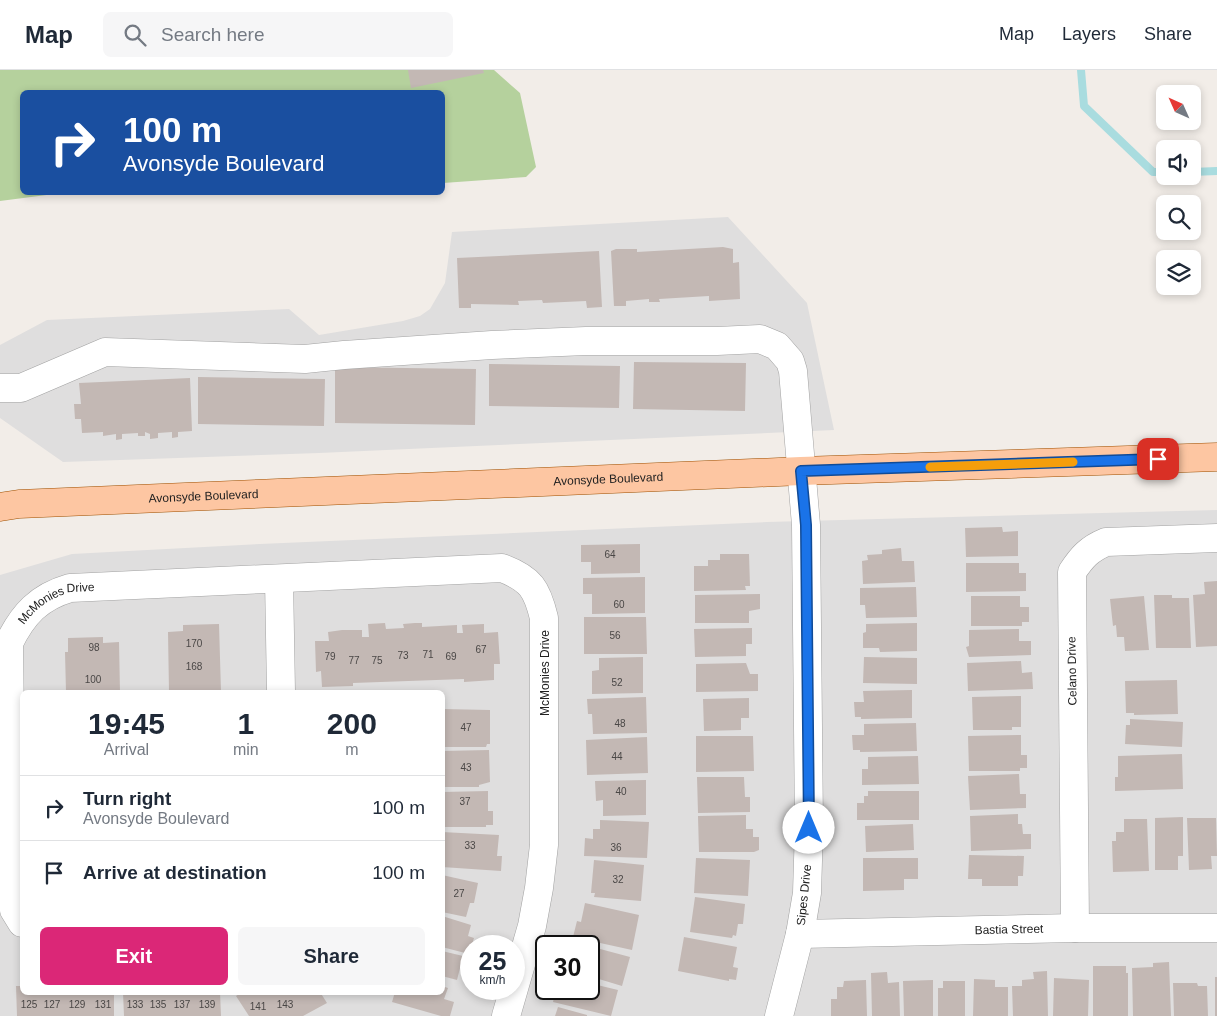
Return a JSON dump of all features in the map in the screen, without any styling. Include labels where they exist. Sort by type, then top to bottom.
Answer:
[{"type":"main road","name":"Avonsyde Boulevard","points":[[0,507],[19,504],[801,471],[1217,457]]},
{"type":"street","name":"Sipes Drive","points":[[0,388],[21,388],[105,352],[305,359],[520,343],[586,341],[760,340],[777,346],[790,361],[793,371],[806,525],[809,828],[807,893],[800,934],[779,1016]]},
{"type":"street","name":"Celano Drive","points":[[1075,928],[1072,572],[1092,548],[1106,542],[1217,538]]},
{"type":"street","name":"McMonies Drive","points":[[20,920],[14,910],[12,894],[9,643],[18,625],[28,613],[53,593],[70,588],[502,568],[518,574],[530,583],[540,599],[544,618],[544,845],[532,926],[506,1016]]},
{"type":"street","points":[[279,579],[281,690]]},
{"type":"street","name":"Bastia Street","points":[[800,934],[1075,928],[1217,928]]},
{"type":"shaded area","points":[[728,217],[807,303],[834,430],[319,453],[63,462],[0,418],[0,345],[47,320],[289,309],[319,335],[403,321],[420,316],[430,309],[445,283],[452,232]]},
{"type":"shaded area","points":[[1217,510],[1217,1016],[0,1016],[0,575],[72,554],[767,522]]},
{"type":"green space","points":[[0,70],[494,70],[520,93],[536,167],[526,177],[445,183],[445,90],[20,90],[20,195],[46,195],[0,201]]},
{"type":"building","points":[[408,70],[483,70],[484,73],[411,88]]},
{"type":"building","points":[[723,247],[733,249],[733,263],[739,262],[740,299],[709,301],[709,296],[659,299],[660,302],[649,302],[649,299],[626,301],[626,306],[614,306],[611,251],[616,249],[637,249],[637,252]]},
{"type":"building","points":[[599,251],[602,307],[587,308],[586,301],[543,303],[542,300],[518,301],[519,305],[471,304],[471,308],[459,308],[457,258]]},
{"type":"building","points":[[634,362],[746,363],[745,411],[633,409]]},
{"type":"building","points":[[489,364],[620,366],[619,408],[489,406]]},
{"type":"building","points":[[335,367],[476,369],[475,425],[335,423]]},
{"type":"building","points":[[198,377],[325,379],[324,426],[198,424]]},
{"type":"building","points":[[190,378],[192,431],[178,432],[178,437],[172,438],[172,432],[158,433],[158,438],[150,439],[150,434],[145,432],[145,436],[138,436],[138,433],[122,434],[122,439],[116,440],[116,434],[103,436],[103,432],[82,433],[81,419],[75,419],[74,404],[81,404],[79,383]]},
{"type":"building","points":[[1002,527],[1003,532],[1018,531],[1018,556],[966,557],[965,528]]},
{"type":"building","points":[[640,544],[640,573],[591,574],[591,562],[581,562],[581,545]]},
{"type":"building","points":[[901,548],[902,561],[914,561],[915,582],[863,584],[862,561],[868,560],[867,555],[882,554],[882,550]]},
{"type":"building","points":[[720,554],[749,554],[750,586],[745,586],[746,590],[694,591],[694,566],[708,566],[708,560],[720,560]]},
{"type":"building","points":[[966,563],[1019,563],[1019,573],[1026,573],[1026,591],[966,592]]},
{"type":"building","points":[[645,577],[645,613],[592,614],[592,594],[583,594],[583,578]]},
{"type":"building","points":[[1217,581],[1217,646],[1196,647],[1193,595],[1205,594],[1204,582]]},
{"type":"building","points":[[916,587],[917,617],[866,618],[865,605],[860,605],[860,588]]},
{"type":"building","points":[[760,594],[760,609],[749,611],[749,623],[695,623],[695,595]]},
{"type":"building","points":[[1154,595],[1172,595],[1172,598],[1189,598],[1191,648],[1156,648]]},
{"type":"building","points":[[971,596],[1020,596],[1020,607],[1029,607],[1029,622],[1022,622],[1022,626],[971,626]]},
{"type":"building","points":[[1144,596],[1149,650],[1125,651],[1124,637],[1117,637],[1116,625],[1113,626],[1110,599]]},
{"type":"building","points":[[584,617],[646,617],[647,654],[584,654]]},
{"type":"building","points":[[385,623],[386,629],[404,628],[403,624],[415,623],[422,623],[422,627],[457,625],[457,633],[463,633],[462,625],[484,624],[484,633],[498,632],[500,664],[494,664],[494,680],[464,682],[464,679],[353,683],[353,686],[322,687],[321,671],[316,672],[315,641],[329,641],[328,632],[342,630],[362,630],[362,637],[369,637],[368,624]]},
{"type":"building","points":[[917,623],[917,651],[880,652],[879,648],[863,648],[863,633],[866,632],[866,624]]},
{"type":"building","points":[[219,624],[221,690],[169,690],[168,632],[183,631],[183,625]]},
{"type":"building","points":[[752,628],[752,644],[746,644],[746,656],[695,657],[694,629]]},
{"type":"building","points":[[1019,629],[1019,641],[1031,641],[1031,655],[969,657],[966,647],[969,646],[969,630]]},
{"type":"building","points":[[103,637],[103,643],[119,642],[120,690],[66,690],[65,652],[68,652],[68,638]]},
{"type":"building","points":[[643,657],[643,693],[592,694],[592,671],[599,670],[599,658]]},
{"type":"building","points":[[864,657],[917,658],[917,684],[863,683]]},
{"type":"building","points":[[1021,661],[1022,673],[1032,672],[1033,689],[968,691],[967,663]]},
{"type":"building","points":[[746,663],[750,674],[758,674],[758,691],[696,692],[696,664]]},
{"type":"building","points":[[1177,680],[1178,714],[1134,715],[1134,713],[1126,713],[1125,681]]},
{"type":"building","points":[[912,690],[912,718],[861,719],[861,717],[855,717],[854,702],[864,702],[863,691]]},
{"type":"building","points":[[1021,696],[1021,727],[1012,727],[1012,730],[973,730],[972,697]]},
{"type":"building","points":[[646,697],[647,733],[593,734],[592,714],[588,714],[587,699]]},
{"type":"building","points":[[749,698],[749,718],[741,718],[741,730],[704,731],[703,699]]},
{"type":"building","points":[[445,709],[490,710],[490,744],[487,744],[486,747],[445,747]]},
{"type":"building","points":[[1130,719],[1183,722],[1182,747],[1125,744],[1126,725],[1130,725]]},
{"type":"building","points":[[916,723],[917,751],[860,752],[860,750],[853,750],[852,735],[864,735],[864,724]]},
{"type":"building","points":[[1021,735],[1021,755],[1027,755],[1027,768],[1020,768],[1020,771],[969,771],[968,736]]},
{"type":"building","points":[[696,736],[753,736],[754,771],[696,772]]},
{"type":"building","points":[[647,737],[648,773],[587,775],[586,740]]},
{"type":"building","points":[[489,750],[490,782],[479,785],[479,787],[445,787],[445,751]]},
{"type":"building","points":[[1182,754],[1183,789],[1115,791],[1115,777],[1118,777],[1118,756]]},
{"type":"building","points":[[918,756],[919,784],[862,785],[862,769],[868,769],[868,757]]},
{"type":"building","points":[[1019,774],[1020,794],[1026,794],[1026,808],[970,810],[968,776]]},
{"type":"building","points":[[697,777],[744,777],[745,797],[750,797],[750,812],[698,813]]},
{"type":"building","points":[[646,780],[646,815],[603,816],[603,800],[596,801],[595,781]]},
{"type":"building","points":[[488,791],[488,811],[493,811],[493,825],[486,825],[486,827],[445,827],[445,792]]},
{"type":"building","points":[[868,791],[919,791],[919,820],[857,820],[857,803],[864,803],[864,796],[868,796]]},
{"type":"building","points":[[1018,814],[1018,824],[1022,824],[1023,834],[1031,834],[1031,849],[971,851],[970,816]]},
{"type":"building","points":[[746,815],[746,829],[753,829],[753,837],[759,837],[759,850],[754,852],[699,852],[698,816]]},
{"type":"building","points":[[1183,817],[1183,856],[1178,856],[1178,870],[1155,870],[1155,818]]},
{"type":"building","points":[[1187,818],[1216,818],[1217,856],[1211,856],[1212,869],[1189,870]]},
{"type":"building","points":[[1124,819],[1147,819],[1149,871],[1113,872],[1112,841],[1116,841],[1116,832],[1124,832]]},
{"type":"building","points":[[600,820],[649,822],[647,858],[584,856],[585,838],[593,839],[593,829],[600,829]]},
{"type":"building","points":[[913,824],[914,850],[866,852],[865,826]]},
{"type":"building","points":[[445,832],[499,835],[497,856],[502,856],[501,871],[445,867]]},
{"type":"building","points":[[969,855],[1024,856],[1023,876],[1018,876],[1018,886],[982,886],[982,879],[968,879]]},
{"type":"building","points":[[696,858],[750,860],[748,896],[694,893]]},
{"type":"building","points":[[863,858],[918,858],[918,879],[904,879],[904,890],[863,891]]},
{"type":"building","points":[[594,860],[644,865],[641,901],[594,897],[595,893],[591,893]]},
{"type":"building","points":[[445,876],[478,883],[474,903],[470,903],[466,917],[445,913]]},
{"type":"building","points":[[695,897],[745,904],[743,924],[738,924],[736,936],[733,935],[732,938],[690,932]]},
{"type":"building","points":[[585,903],[639,915],[632,950],[600,943],[600,935],[574,935],[577,921],[581,922]]},
{"type":"building","points":[[445,917],[471,925],[468,935],[460,935],[460,952],[445,948]]},
{"type":"building","points":[[684,937],[737,947],[733,967],[738,968],[736,980],[729,979],[729,981],[678,971]]},
{"type":"building","points":[[600,949],[630,957],[622,986],[600,979]]},
{"type":"building","points":[[445,952],[460,955],[460,968],[457,980],[445,977]]},
{"type":"building","points":[[1169,962],[1171,1016],[1133,1016],[1132,968],[1153,967],[1153,963]]},
{"type":"building","points":[[1093,966],[1126,966],[1126,973],[1128,973],[1128,1016],[1093,1016]]},
{"type":"building","points":[[1047,971],[1048,1016],[1013,1016],[1012,986],[1022,986],[1022,980],[1034,979],[1033,972]]},
{"type":"building","points":[[887,972],[888,983],[899,982],[900,1016],[872,1016],[871,973]]},
{"type":"building","points":[[1215,977],[1217,977],[1217,1016],[1215,1016]]},
{"type":"building","points":[[1054,978],[1089,980],[1088,1016],[1053,1016]]},
{"type":"building","points":[[974,979],[995,980],[995,987],[1008,987],[1008,1016],[973,1016]]},
{"type":"building","points":[[866,980],[867,1016],[831,1016],[831,999],[837,999],[837,987],[843,987],[844,981]]},
{"type":"building","points":[[933,980],[933,1016],[904,1016],[903,981]]},
{"type":"building","points":[[943,981],[965,981],[965,1016],[938,1016],[938,988],[943,988]]},
{"type":"building","points":[[1173,983],[1197,983],[1198,986],[1207,986],[1208,1016],[1174,1016]]},
{"type":"building","points":[[16,986],[20,986],[20,995],[114,995],[114,1016],[17,1016]]},
{"type":"building","points":[[600,986],[618,990],[611,1016],[553,1002],[553,1000],[600,1000]]},
{"type":"building","points":[[445,987],[448,988],[444,999],[454,1002],[450,1016],[441,1016],[392,1002],[394,995],[445,995]]},
{"type":"building","points":[[123,995],[220,995],[221,1016],[124,1016]]},
{"type":"building","points":[[322,995],[327,1003],[303,1016],[249,1016],[236,996]]},
{"type":"building","points":[[558,1007],[587,1015],[587,1016],[555,1016]]},
{"type":"waterway","points":[[1081,70],[1084,106],[1153,172],[1156,172]]},
{"type":"waterway","points":[[1201,172],[1217,171]]},
{"type":"slow traffic","points":[[930,467],[1073,462]]},
{"type":"route","points":[[809,828],[806,525],[801,471],[1158,459]]}]
